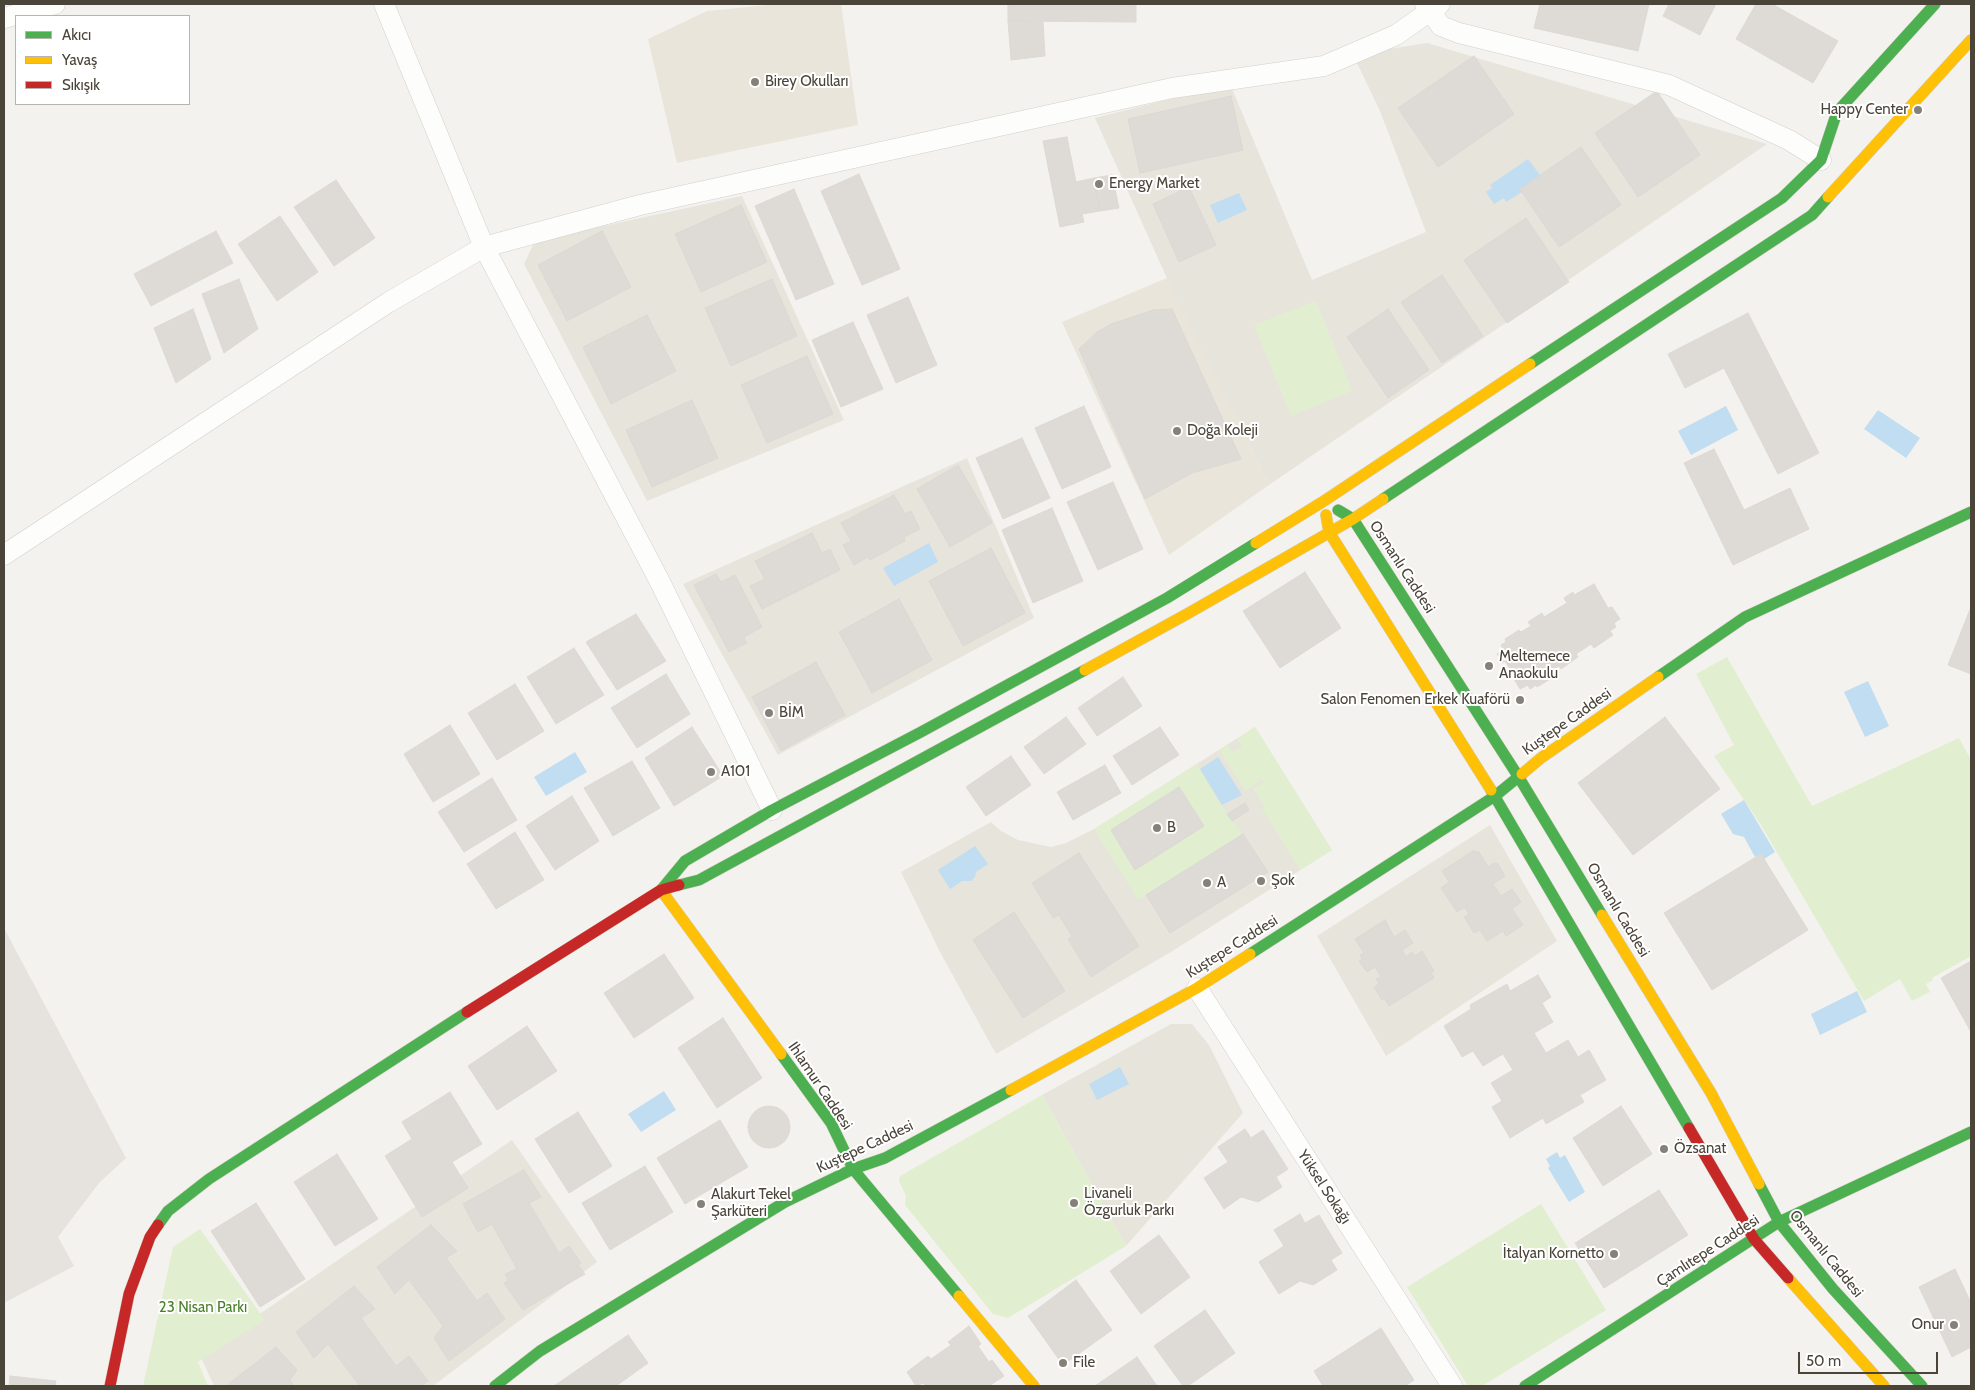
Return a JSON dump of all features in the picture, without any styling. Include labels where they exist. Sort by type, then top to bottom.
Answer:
[{"type":"street","points":[[4,18],[55,4]]},
{"type":"street","points":[[384,4],[484,247],[659,580],[779,821]]},
{"type":"street","points":[[110,1386],[129,1294],[150,1237],[168,1211],[209,1179],[522,976],[661,890],[699,880],[779,821],[1167,598],[1324,502],[1782,198],[1828,165],[1837,112],[1935,4]]},
{"type":"street","points":[[4,555],[389,302],[484,247],[640,205],[1172,88],[1324,66],[1396,35],[1432,6],[1441,26],[1459,33],[1669,85],[1789,140],[1848,177]]},
{"type":"street","points":[[661,890],[685,861],[779,821],[1187,614],[1353,519],[1812,216],[1971,40]]},
{"type":"street","points":[[1324,502],[1329,532],[1495,796],[1754,1239],[1873,1383]]},
{"type":"street","name":"Osmanlı Caddesi","points":[[1324,502],[1353,519],[1518,776],[1711,1093],[1779,1222],[1833,1289],[1922,1386]]},
{"type":"street","name":"Kuştepe Caddesi","points":[[495,1386],[540,1351],[777,1207],[853,1169],[885,1158],[1197,988],[1495,796],[1557,747],[1745,617],[1971,512]]},
{"type":"street","name":"Ihlamur Caddesi","points":[[661,890],[830,1123],[853,1169],[1034,1386]]},
{"type":"street","name":"Yüksel Sokağı","points":[[1197,988],[1452,1386]]},
{"type":"street","name":"Çamlıtepe Caddesi","points":[[1525,1386],[1779,1222],[1971,1132]]},
{"type":"shaded area","name":"Birey Okulları","points":[[779,4],[841,4],[858,125],[677,163],[648,39],[707,11]]},
{"type":"shaded area","points":[[1427,43],[1767,144],[1269,485],[1174,294],[1095,118],[1230,84],[1312,280],[1426,232],[1380,111],[1357,63],[1382,50]]},
{"type":"shaded area","points":[[742,196],[844,420],[647,501],[524,264],[535,241]]},
{"type":"shaded area","name":"Doğa Koleji","points":[[1167,278],[1269,485],[1169,555],[1062,322]]},
{"type":"shaded area","points":[[967,458],[1034,618],[778,755],[683,584]]},
{"type":"shaded area","points":[[1255,727],[1332,850],[1171,952],[996,1054],[940,952],[901,872],[991,822],[1001,831],[1018,840],[1051,847],[1066,843],[1094,829]]},
{"type":"shaded area","points":[[1490,825],[1557,941],[1386,1056],[1317,936]]},
{"type":"shaded area","points":[[4,928],[126,1158],[99,1183],[58,1237],[74,1266],[4,1303]]},
{"type":"shaded area","points":[[1171,1024],[1192,1024],[1209,1045],[1243,1113],[1126,1246],[1042,1095]]},
{"type":"shaded area","points":[[512,1140],[597,1262],[433,1386],[214,1386],[200,1355]]},
{"type":"green space","points":[[1316,301],[1352,391],[1291,416],[1254,325]]},
{"type":"green space","points":[[1727,657],[1812,806],[1959,738],[1971,760],[1971,956],[1932,978],[1933,980],[1926,984],[1930,992],[1912,1001],[1900,979],[1864,1001],[1761,825],[1714,756],[1734,745],[1696,674]]},
{"type":"green space","points":[[1255,727],[1332,850],[1300,870],[1262,808],[1264,806],[1253,789],[1264,782],[1262,780],[1245,791],[1219,750],[1228,745],[1232,752],[1242,747],[1237,739]]},
{"type":"green space","points":[[1197,764],[1227,814],[1243,834],[1138,900],[1094,829]],"holes":[[[1179,787],[1204,826],[1135,870],[1111,830]]]},
{"type":"green space","points":[[1042,1095],[1126,1246],[1008,1318],[993,1314],[905,1205],[906,1196],[899,1181],[900,1176]]},
{"type":"green space","points":[[1541,1204],[1606,1310],[1482,1386],[1468,1386],[1407,1287]]},
{"type":"green space","name":"23 Nisan Parkı","points":[[200,1229],[265,1320],[198,1362],[208,1386],[143,1386],[173,1247]]},
{"type":"water","points":[[1528,159],[1540,175],[1521,189],[1522,192],[1506,202],[1504,198],[1494,204],[1486,192],[1492,188],[1490,185]]},
{"type":"water","points":[[1239,193],[1247,210],[1218,223],[1210,205]]},
{"type":"water","points":[[1726,406],[1738,430],[1691,455],[1678,431]]},
{"type":"water","points":[[1878,410],[1920,438],[1906,458],[1864,429]]},
{"type":"water","points":[[929,543],[938,562],[894,586],[883,568]]},
{"type":"water","points":[[1868,681],[1889,726],[1865,737],[1844,692]]},
{"type":"water","points":[[575,752],[587,772],[546,796],[534,777]]},
{"type":"water","points":[[1218,757],[1242,795],[1222,805],[1200,769]]},
{"type":"water","points":[[1744,800],[1775,852],[1764,859],[1761,854],[1755,857],[1744,837],[1733,834],[1721,814]]},
{"type":"water","points":[[975,846],[988,864],[976,872],[975,877],[971,881],[962,881],[950,889],[938,870]]},
{"type":"water","points":[[1857,991],[1867,1012],[1820,1035],[1811,1014]]},
{"type":"water","points":[[1120,1067],[1129,1084],[1097,1100],[1089,1084]]},
{"type":"water","points":[[664,1091],[676,1110],[641,1132],[628,1114]]},
{"type":"water","points":[[1557,1152],[1560,1158],[1565,1155],[1585,1192],[1569,1202],[1548,1168],[1550,1166],[1546,1159]]},
{"type":"building","points":[[1008,4],[1136,4],[1136,22],[1008,21]]},
{"type":"building","points":[[1540,4],[1649,4],[1638,51],[1534,28]]},
{"type":"building","points":[[1669,4],[1716,4],[1700,35],[1663,16]]},
{"type":"building","points":[[1756,4],[1772,4],[1838,41],[1813,83],[1736,39]]},
{"type":"building","points":[[1008,21],[1043,22],[1045,56],[1011,60]]},
{"type":"building","points":[[1474,56],[1514,114],[1438,167],[1398,108]]},
{"type":"building","points":[[1657,91],[1700,155],[1638,197],[1595,133]]},
{"type":"building","points":[[1231,96],[1243,150],[1140,173],[1128,119]]},
{"type":"building","points":[[1067,137],[1076,182],[1094,178],[1100,211],[1082,214],[1084,222],[1060,227],[1043,141]]},
{"type":"building","points":[[1581,147],[1621,205],[1559,247],[1520,189]]},
{"type":"building","points":[[859,174],[900,269],[862,285],[821,191]]},
{"type":"building","points":[[1112,175],[1119,208],[1100,211],[1094,178]]},
{"type":"building","points":[[336,180],[375,238],[334,266],[294,207]]},
{"type":"building","points":[[1189,187],[1216,245],[1179,262],[1153,204]]},
{"type":"building","points":[[794,189],[834,284],[796,300],[755,206]]},
{"type":"building","points":[[741,205],[767,262],[701,292],[675,234]]},
{"type":"building","points":[[280,216],[318,272],[277,301],[238,244]]},
{"type":"building","points":[[1526,218],[1569,282],[1507,323],[1464,260]]},
{"type":"building","points":[[216,231],[233,263],[151,306],[134,274]]},
{"type":"building","points":[[602,231],[631,287],[567,321],[538,265]]},
{"type":"building","points":[[1442,275],[1483,336],[1442,363],[1401,302]]},
{"type":"building","points":[[239,279],[258,329],[224,353],[202,294]]},
{"type":"building","points":[[772,279],[797,336],[731,366],[705,308]]},
{"type":"building","points":[[908,297],[937,365],[896,383],[867,315]]},
{"type":"building","points":[[193,309],[211,359],[176,383],[154,328]]},
{"type":"building","name":"Doğa Koleji","points":[[1172,309],[1241,459],[1192,473],[1145,499],[1079,349],[1097,332],[1111,324],[1153,310]]},
{"type":"building","points":[[1388,309],[1429,370],[1388,398],[1347,337]]},
{"type":"building","points":[[1748,313],[1819,453],[1778,474],[1724,368],[1685,388],[1668,354]]},
{"type":"building","points":[[647,315],[676,371],[611,404],[583,347]]},
{"type":"building","points":[[853,322],[883,389],[841,407],[812,340]]},
{"type":"building","points":[[807,356],[833,414],[767,443],[741,385]]},
{"type":"building","points":[[692,400],[718,458],[652,487],[626,430]]},
{"type":"building","points":[[1084,406],[1111,467],[1062,489],[1035,428]]},
{"type":"building","points":[[1022,438],[1050,498],[1003,519],[976,458]]},
{"type":"building","points":[[1714,449],[1744,510],[1790,488],[1809,529],[1733,565],[1684,463]]},
{"type":"building","points":[[958,465],[992,523],[950,547],[917,489]]},
{"type":"building","points":[[1113,482],[1143,549],[1098,570],[1067,502]]},
{"type":"building","points":[[894,495],[905,514],[911,511],[920,529],[904,537],[905,541],[870,560],[868,557],[854,565],[843,545],[851,541],[841,523]]},
{"type":"building","points":[[1052,508],[1083,581],[1033,603],[1002,530]]},
{"type":"building","points":[[812,533],[822,553],[830,549],[840,570],[762,609],[750,586],[765,579],[755,561]]},
{"type":"building","points":[[991,548],[1025,613],[963,646],[929,581]]},
{"type":"building","points":[[1305,572],[1341,628],[1280,668],[1243,611]]},
{"type":"building","points":[[716,574],[721,582],[735,575],[762,627],[744,637],[747,643],[729,652],[694,585]]},
{"type":"building","points":[[1594,584],[1608,608],[1612,607],[1620,619],[1614,623],[1616,627],[1610,631],[1613,635],[1594,648],[1591,644],[1576,654],[1578,657],[1561,669],[1559,666],[1552,671],[1555,676],[1537,687],[1536,685],[1530,689],[1528,685],[1520,689],[1514,679],[1516,678],[1505,661],[1502,663],[1497,654],[1504,650],[1501,645],[1506,642],[1505,639],[1519,630],[1521,632],[1531,626],[1528,622],[1542,613],[1544,617],[1567,603],[1564,598],[1573,592],[1574,595]]},
{"type":"building","points":[[899,599],[932,660],[872,693],[839,632]]},
{"type":"building","points":[[1971,607],[1971,674],[1948,665]]},
{"type":"building","points":[[636,614],[666,661],[617,690],[586,642]]},
{"type":"building","points":[[574,648],[604,695],[556,724],[527,677]]},
{"type":"building","points":[[816,662],[845,715],[781,751],[752,697]]},
{"type":"building","points":[[666,674],[690,714],[637,748],[611,708]]},
{"type":"building","points":[[1123,677],[1142,706],[1097,736],[1078,708]]},
{"type":"building","points":[[515,684],[544,731],[497,760],[468,713]]},
{"type":"building","points":[[1066,717],[1086,744],[1044,774],[1024,747]]},
{"type":"building","points":[[1665,717],[1720,789],[1633,855],[1578,783]]},
{"type":"building","points":[[450,725],[480,774],[433,802],[404,754]]},
{"type":"building","points":[[692,727],[723,776],[674,806],[645,758]]},
{"type":"building","points":[[1160,727],[1179,755],[1132,785],[1113,756]]},
{"type":"building","points":[[1011,756],[1031,785],[986,816],[966,787]]},
{"type":"building","points":[[632,761],[660,808],[613,836],[584,788]]},
{"type":"building","points":[[1105,765],[1121,793],[1073,820],[1057,792]]},
{"type":"building","points":[[492,778],[517,820],[464,852],[438,812]]},
{"type":"building","name":"B","points":[[1179,787],[1204,826],[1135,870],[1111,830]]},
{"type":"building","points":[[572,796],[599,841],[555,870],[526,826]]},
{"type":"building","points":[[1245,803],[1249,810],[1232,821],[1227,814]]},
{"type":"building","points":[[515,832],[544,880],[496,909],[467,864]]},
{"type":"building","name":"A","points":[[1243,834],[1268,872],[1170,933],[1146,895]]},
{"type":"building","points":[[1473,851],[1479,852],[1488,867],[1494,863],[1498,864],[1505,876],[1493,884],[1501,896],[1512,889],[1521,902],[1512,909],[1523,925],[1506,936],[1503,931],[1487,941],[1480,930],[1474,933],[1464,917],[1469,914],[1465,908],[1470,904],[1457,912],[1441,888],[1449,882],[1442,871]]},
{"type":"building","points":[[1079,853],[1139,946],[1091,977],[1068,939],[1072,936],[1059,915],[1053,918],[1032,883]]},
{"type":"building","points":[[1761,854],[1808,930],[1712,990],[1664,913]]},
{"type":"building","points":[[1014,912],[1065,991],[1023,1018],[973,940]]},
{"type":"building","points":[[1385,920],[1394,937],[1405,930],[1413,943],[1402,950],[1406,957],[1412,952],[1415,956],[1422,951],[1434,971],[1431,973],[1434,978],[1389,1006],[1384,998],[1382,1000],[1374,987],[1379,984],[1376,979],[1381,977],[1375,967],[1367,972],[1359,961],[1362,959],[1360,955],[1364,953],[1355,939]]},
{"type":"building","points":[[664,954],[694,998],[634,1038],[604,993]]},
{"type":"building","points":[[1971,961],[1971,1032],[1941,978]]},
{"type":"building","points":[[1538,975],[1551,997],[1542,1003],[1553,1022],[1534,1033],[1546,1053],[1568,1040],[1578,1057],[1589,1050],[1606,1080],[1580,1095],[1584,1102],[1546,1124],[1543,1118],[1510,1138],[1492,1107],[1502,1101],[1491,1083],[1513,1070],[1503,1054],[1483,1066],[1473,1051],[1462,1057],[1444,1026],[1471,1009],[1470,1005],[1507,984],[1510,991]]},
{"type":"building","points":[[723,1018],[762,1078],[717,1108],[678,1048]]},
{"type":"building","points":[[527,1026],[557,1071],[497,1110],[468,1066]]},
{"type":"building","points":[[450,1092],[482,1144],[452,1162],[468,1188],[422,1217],[385,1156],[412,1139],[402,1122]]},
{"type":"building","points":[[769,1106],[784,1112],[790,1127],[784,1142],[769,1148],[754,1142],[748,1127],[754,1112]]},
{"type":"building","points":[[1621,1106],[1652,1154],[1603,1186],[1573,1138]]},
{"type":"building","points":[[578,1112],[612,1166],[569,1193],[535,1139]]},
{"type":"building","points":[[720,1120],[748,1167],[685,1204],[657,1158]]},
{"type":"building","points":[[1245,1129],[1251,1138],[1263,1130],[1288,1169],[1276,1177],[1282,1187],[1258,1202],[1241,1197],[1224,1209],[1204,1178],[1228,1162],[1218,1147]]},
{"type":"building","points":[[337,1154],[378,1219],[335,1246],[294,1182]]},
{"type":"building","points":[[645,1166],[673,1212],[610,1250],[582,1203]]},
{"type":"building","points":[[524,1170],[541,1197],[529,1203],[559,1253],[569,1246],[581,1263],[578,1265],[585,1274],[523,1310],[504,1283],[508,1281],[505,1274],[517,1269],[492,1224],[478,1232],[463,1204]]},
{"type":"building","points":[[1659,1190],[1688,1235],[1604,1288],[1575,1243]]},
{"type":"building","points":[[256,1203],[305,1279],[260,1307],[211,1231]]},
{"type":"building","points":[[1300,1214],[1305,1223],[1319,1215],[1342,1253],[1331,1260],[1337,1270],[1313,1285],[1300,1281],[1279,1294],[1259,1262],[1284,1246],[1274,1230]]},
{"type":"building","points":[[431,1225],[457,1251],[446,1258],[477,1301],[487,1293],[505,1319],[449,1361],[434,1338],[443,1326],[409,1280],[395,1294],[377,1267]]},
{"type":"building","points":[[1159,1235],[1190,1277],[1141,1314],[1110,1271]]},
{"type":"building","name":"Onur","points":[[1955,1269],[1971,1303],[1971,1347],[1952,1357],[1919,1287]]},
{"type":"building","points":[[1076,1280],[1112,1330],[1063,1365],[1028,1316]]},
{"type":"building","points":[[354,1286],[375,1309],[361,1318],[396,1366],[409,1356],[428,1381],[421,1386],[360,1386],[328,1344],[314,1358],[296,1332]]},
{"type":"building","points":[[1205,1310],[1235,1353],[1188,1386],[1183,1386],[1154,1346]]},
{"type":"building","points":[[969,1326],[981,1344],[978,1346],[989,1362],[992,1360],[1004,1376],[989,1386],[926,1386],[923,1383],[916,1386],[907,1372],[928,1356],[931,1359],[951,1345],[948,1342]]},
{"type":"building","points":[[1381,1328],[1414,1380],[1405,1386],[1323,1386],[1314,1371]]},
{"type":"building","points":[[628,1335],[648,1363],[616,1386],[554,1386]]},
{"type":"building","points":[[276,1347],[297,1370],[290,1380],[294,1386],[226,1386]]},
{"type":"building","points":[[1137,1357],[1157,1386],[1095,1386]]},
{"type":"building","points":[[10,1376],[56,1381],[55,1386],[9,1386]]},
{"type":"traffic: fast","points":[[1530,364],[1782,198],[1821,160],[1837,112],[1935,4]]},
{"type":"traffic: fast","points":[[1383,499],[1812,215],[1828,197]]},
{"type":"traffic: fast","points":[[1338,510],[1353,519],[1518,776],[1602,915]]},
{"type":"traffic: fast","points":[[1658,677],[1745,617],[1971,512]]},
{"type":"traffic: fast","points":[[661,890],[685,861],[772,810],[921,732],[1167,598],[1256,543]]},
{"type":"traffic: fast","points":[[679,885],[699,880],[1085,670]]},
{"type":"traffic: fast","points":[[1250,954],[1495,796],[1522,774]]},
{"type":"traffic: fast","points":[[1491,790],[1689,1128]]},
{"type":"traffic: fast","points":[[158,1225],[168,1211],[209,1179],[467,1012]]},
{"type":"traffic: fast","points":[[781,1054],[831,1123],[853,1169],[959,1296]]},
{"type":"traffic: fast","points":[[495,1386],[540,1351],[785,1202],[853,1169],[885,1158],[1011,1090]]},
{"type":"traffic: fast","points":[[1525,1386],[1779,1222],[1971,1132]]},
{"type":"traffic: fast","points":[[1759,1184],[1779,1222],[1833,1289],[1922,1386]]},
{"type":"traffic: slow","points":[[1828,197],[1971,40]]},
{"type":"traffic: slow","points":[[1256,543],[1324,501],[1530,364]]},
{"type":"traffic: slow","points":[[1085,670],[1353,519],[1383,499]]},
{"type":"traffic: slow","points":[[1326,515],[1329,532],[1491,790]]},
{"type":"traffic: slow","points":[[1522,774],[1541,758],[1658,677]]},
{"type":"traffic: slow","points":[[661,890],[781,1054]]},
{"type":"traffic: slow","points":[[1602,915],[1711,1093],[1759,1184]]},
{"type":"traffic: slow","points":[[1011,1090],[1197,988],[1250,954]]},
{"type":"traffic: slow","points":[[1788,1278],[1884,1386]]},
{"type":"traffic: slow","points":[[959,1296],[1034,1386]]},
{"type":"traffic: jam","points":[[467,1012],[661,890],[679,885]]},
{"type":"traffic: jam","points":[[1689,1128],[1754,1239],[1788,1278]]},
{"type":"traffic: jam","points":[[110,1386],[129,1294],[150,1237],[158,1225]]},
{"type":"place","name":"Birey Okulları","points":[[755,82]]},
{"type":"place","name":"Happy Center","points":[[1918,110]]},
{"type":"place","name":"Energy Market","points":[[1099,184]]},
{"type":"place","name":"Doğa Koleji","points":[[1177,431]]},
{"type":"place","name":"Meltemece Anaokulu","points":[[1489,666]]},
{"type":"place","name":"Salon Fenomen Erkek Kuaförü","points":[[1520,700]]},
{"type":"place","name":"BİM","points":[[769,713]]},
{"type":"place","name":"A101","points":[[711,772]]},
{"type":"place","name":"B","points":[[1157,828]]},
{"type":"place","name":"Şok","points":[[1261,881]]},
{"type":"place","name":"A","points":[[1207,883]]},
{"type":"place","name":"Özsanat","points":[[1664,1149]]},
{"type":"place","name":"Livaneli Özgurluk Parkı","points":[[1074,1203]]},
{"type":"place","name":"Alakurt Tekel Şarküteri","points":[[701,1204]]},
{"type":"place","name":"İtalyan Kornetto","points":[[1614,1254]]},
{"type":"place","name":"Onur","points":[[1954,1325]]},
{"type":"place","name":"File","points":[[1063,1363]]}]
